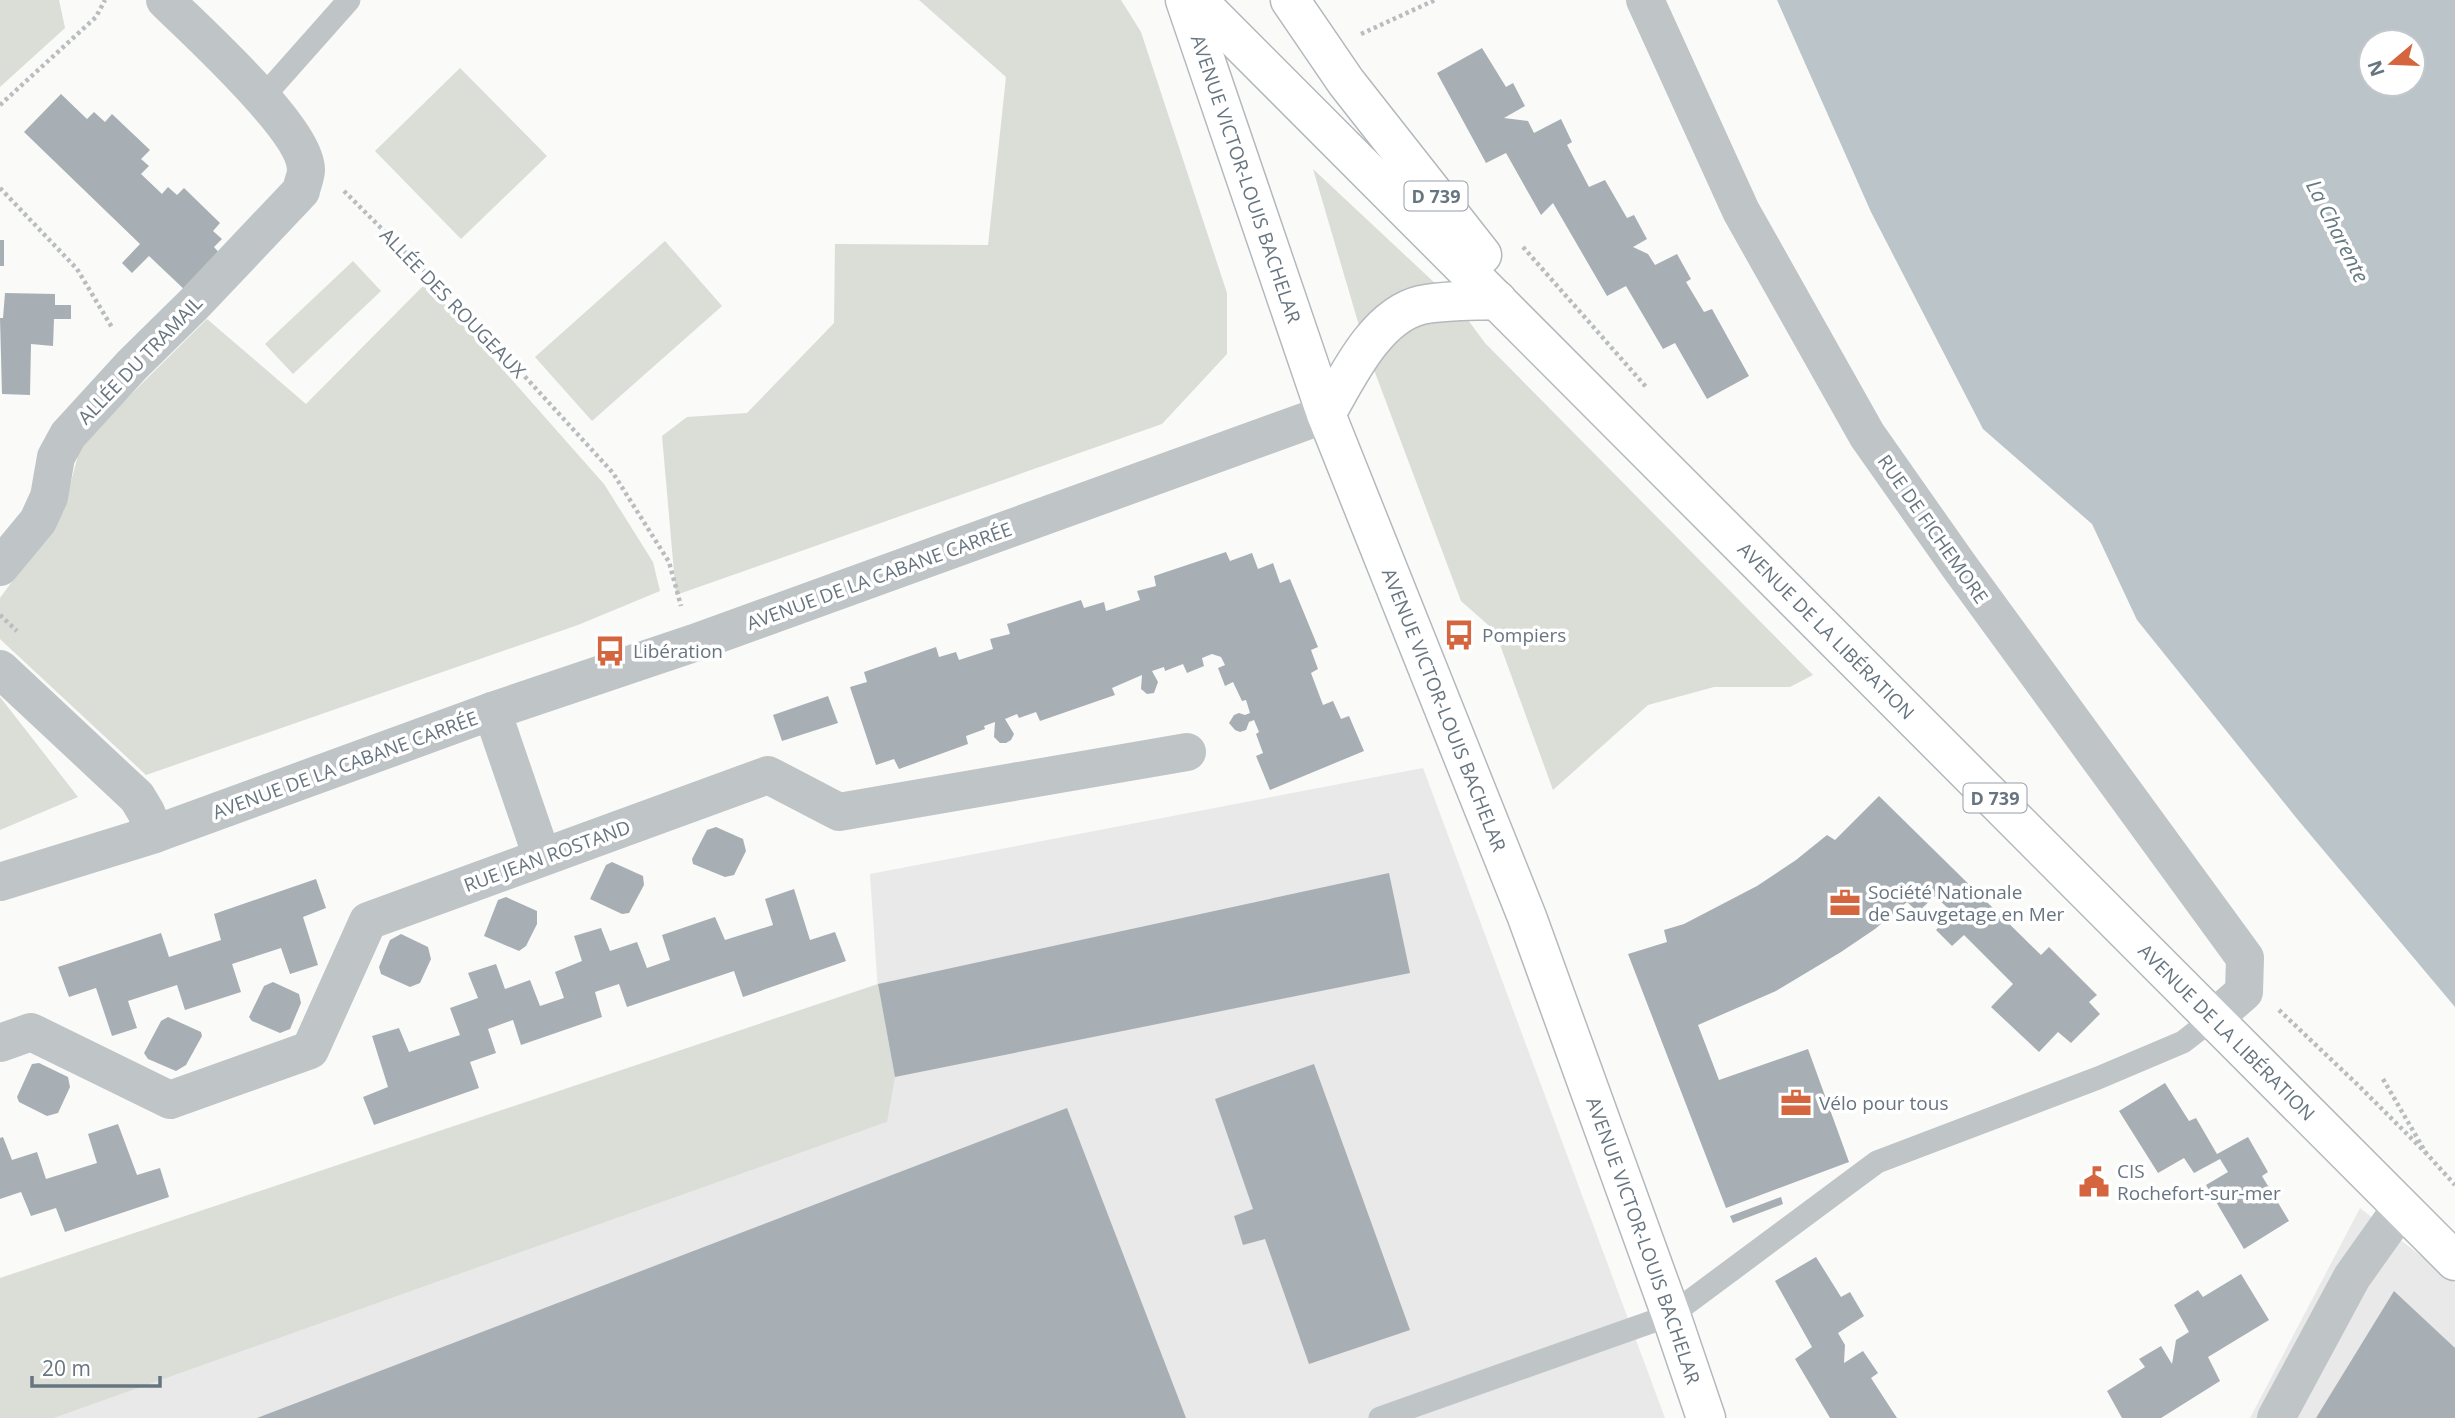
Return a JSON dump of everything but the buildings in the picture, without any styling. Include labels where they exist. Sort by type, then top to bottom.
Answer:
[{"type":"main road","name":"AVENUE VICTOR-LOUIS BACHELAR","points":[[1185,0],[1326,414],[1527,917],[1706,1418]]},
{"type":"main road","name":"AVENUE DE LA LIBÉRATION","points":[[1197,0],[2455,1261]]},
{"type":"main road","name":"D 739","points":[[1290,0],[1346,82],[1587,389]]},
{"type":"main road","points":[[1326,414],[1365,346],[1392,320],[1418,306],[1497,300]]},
{"type":"street","points":[[165,0],[262,98],[297,142],[306,171]]},
{"type":"street","name":"RUE DE FICHEMORE","points":[[1645,0],[1741,211],[1867,435],[1966,577],[2245,958],[2244,978]]},
{"type":"street","name":"ALLÉE DU TRAMAIL","points":[[0,567],[38,521],[48,497],[56,457],[68,435],[301,191],[306,171]]},
{"type":"street","name":"AVENUE DE LA CABANE CARRÉE","points":[[0,882],[155,834],[492,711],[694,643],[1326,414]]},
{"type":"street","points":[[0,669],[137,797],[155,834]]},
{"type":"street","points":[[492,711],[542,857]]},
{"type":"street","name":"RUE JEAN ROSTAND","points":[[0,1044],[31,1032],[170,1100],[310,1051],[368,921],[768,775],[839,812],[1187,752]]},
{"type":"street","points":[[2214,1018],[2244,992],[2244,978]]},
{"type":"street","points":[[2276,1418],[2353,1277],[2401,1208]]},
{"type":"lane","points":[[262,98],[349,0]]},
{"type":"lane","points":[[1380,1418],[1671,1315],[1877,1163],[2098,1078],[2183,1042],[2214,1018]]},
{"type":"path","points":[[0,105],[96,17],[105,0]]},
{"type":"path","points":[[1355,37],[1435,0]]},
{"type":"path","name":"ALLÉE DES ROUGEAUX","points":[[306,171],[338,185],[477,323],[613,473],[670,562],[694,643]]},
{"type":"path","points":[[0,188],[77,269],[105,313],[132,365]]},
{"type":"path","points":[[1521,245],[1647,389]]},
{"type":"path","points":[[2244,978],[2359,1086],[2455,1185]]},
{"type":"path","points":[[2383,1079],[2426,1153]]},
{"type":"shaded area","points":[[0,0],[59,0],[65,28],[0,87]]},
{"type":"shaded area","points":[[919,0],[1121,0],[1141,32],[1227,293],[1227,354],[1162,424],[676,595],[662,436],[687,417],[747,413],[834,323],[835,244],[988,245],[1006,77]]},
{"type":"shaded area","points":[[460,68],[547,156],[461,239],[375,151]]},
{"type":"shaded area","points":[[1313,169],[1454,301],[1485,343],[1813,675],[1790,687],[1714,687],[1648,705],[1553,790],[1495,631],[1461,601],[1365,346]]},
{"type":"shaded area","points":[[665,241],[722,306],[592,421],[535,357]]},
{"type":"shaded area","points":[[353,261],[381,291],[293,374],[265,344]]},
{"type":"shaded area","points":[[426,283],[604,484],[653,562],[660,591],[578,625],[146,775],[0,639],[0,598],[63,512],[81,444],[207,319],[306,404]]},
{"type":"shaded area","points":[[0,697],[78,797],[0,830]]},
{"type":"shaded area","points":[[1423,768],[1665,1418],[54,1418],[887,1122],[870,874]]},
{"type":"shaded area","points":[[878,984],[895,1077],[887,1122],[54,1418],[0,1418],[0,1278]]},
{"type":"shaded area","points":[[2360,1208],[2455,1283],[2455,1418],[2250,1418]]},
{"type":"water","name":"La Charente","points":[[1777,0],[2455,0],[2455,1007],[2298,820],[2137,620],[2092,524],[1983,429],[1871,212]]},
{"type":"place","name":"Pompiers","points":[[1459,635]]},
{"type":"place","name":"Libération","points":[[610,651]]},
{"type":"place","name":"Société Nationale de Sauvgetage en Mer","points":[[1845,903]]},
{"type":"place","name":"Vélo pour tous","points":[[1796,1103]]},
{"type":"place","name":"CIS Rochefort-sur-mer","points":[[2094,1182]]}]
